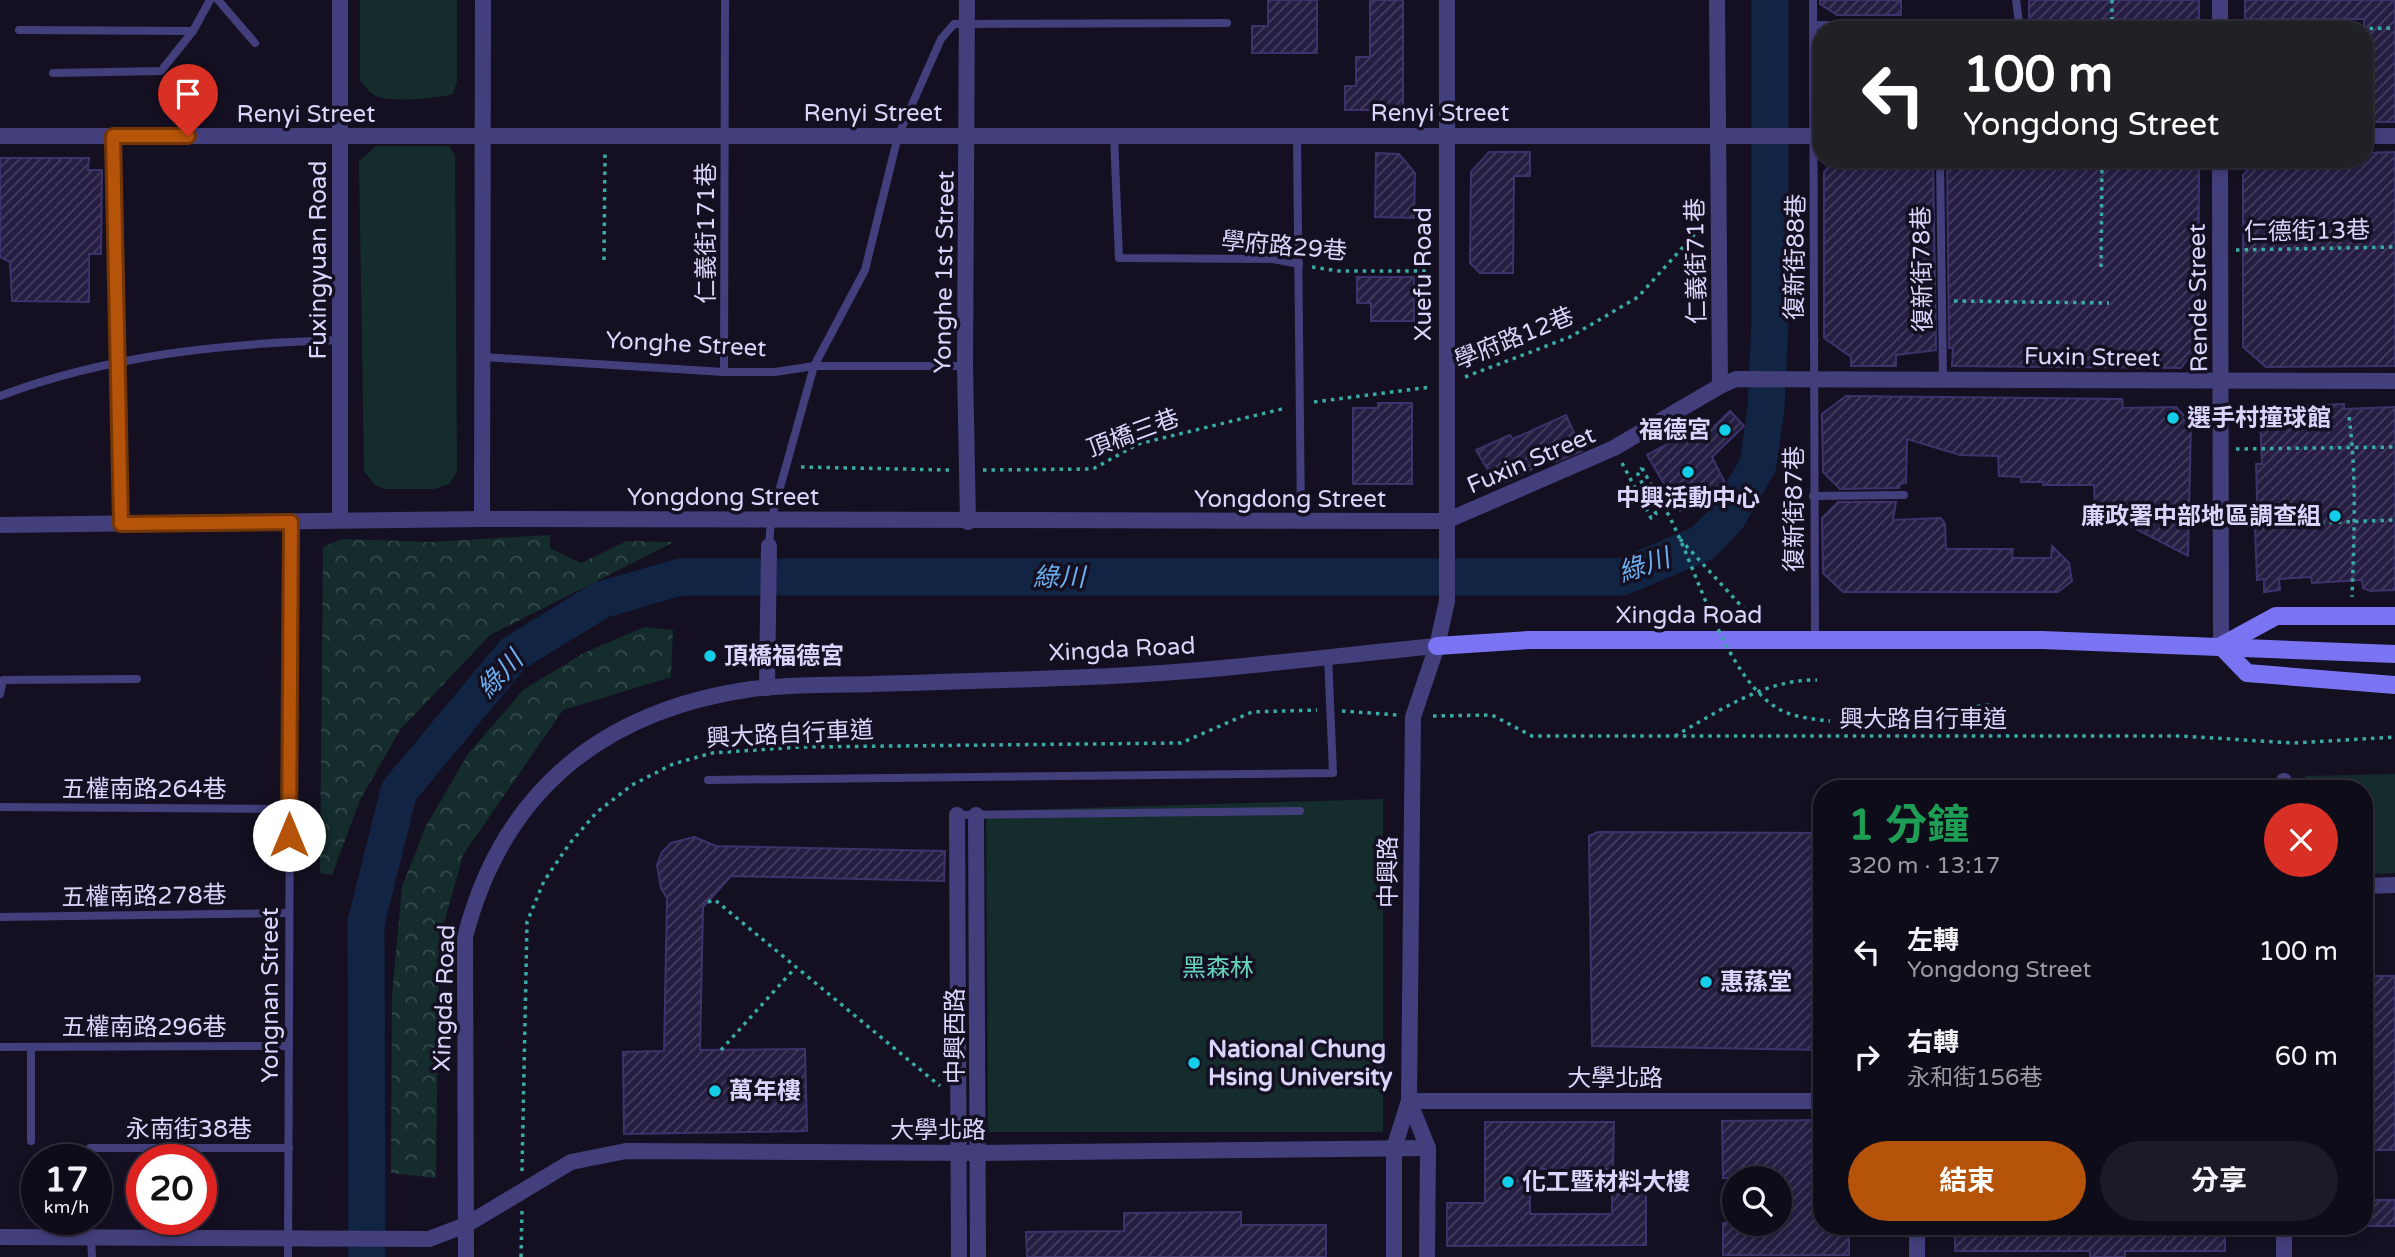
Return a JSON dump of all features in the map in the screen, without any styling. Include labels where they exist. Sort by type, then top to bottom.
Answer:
[{"type":"street","name":"Fuxingyuan Road","points":[[340,0],[340,520]]},
{"type":"street","points":[[482,519],[483,0]]},
{"type":"street","points":[[967,0],[968,23]]},
{"type":"street","name":"Xuefu Road","points":[[1437,646],[1447,601],[1447,0]]},
{"type":"street","name":"仁義街71巷","points":[[1717,0],[1720,386]]},
{"type":"street","points":[[2220,0],[2220,21]]},
{"type":"street","name":"Yonghe 1st Street","points":[[968,23],[965,366],[968,522]]},
{"type":"street","name":"Renyi Street","points":[[0,136],[1813,136]]},
{"type":"street","points":[[2373,136],[2395,136]]},
{"type":"street","name":"Rende Street","points":[[2220,168],[2221,646]]},
{"type":"street","name":"Fuxin Street","points":[[1446,522],[1615,449],[1720,386],[1744,379],[2395,381]]},
{"type":"street","name":"Yongdong Street","points":[[0,525],[482,519],[1446,522]]},
{"type":"street","points":[[767,688],[769,546]]},
{"type":"street","name":"Xingda Road","points":[[2221,646],[2277,616],[2395,615]]},
{"type":"street","name":"Xingda Road","points":[[466,1257],[465,937],[478,891],[508,832],[544,786],[582,753],[615,730],[671,706],[767,688],[1091,677],[1529,640],[2042,640],[2154,647],[2221,646],[2395,654]]},
{"type":"street","name":"中興路","points":[[1394,1257],[1394,1149],[1409,1101],[1413,717],[1437,646]]},
{"type":"street","points":[[2221,646],[2248,673],[2395,685]]},
{"type":"street","name":"中興西路","points":[[957,815],[959,1257]]},
{"type":"street","name":"中興西路","points":[[976,815],[978,1257]]},
{"type":"street","points":[[2373,886],[2395,885]]},
{"type":"street","name":"中興路","points":[[1409,1101],[1428,1148],[1427,1257]]},
{"type":"street","name":"大學北路","points":[[1409,1101],[1813,1101]]},
{"type":"street","name":"大學北路","points":[[0,1237],[429,1239],[466,1226],[571,1162],[626,1151],[978,1153],[1428,1148]]},
{"type":"street","points":[[1917,1235],[1917,1257]]},
{"type":"street","points":[[2284,1235],[2284,1257]]},
{"type":"lane","points":[[54,73],[161,71],[193,31],[210,0]]},
{"type":"lane","points":[[218,0],[255,43]]},
{"type":"lane","name":"仁義街171巷","points":[[724,372],[725,0]]},
{"type":"lane","name":"復新街88巷","points":[[1813,0],[1813,25]]},
{"type":"lane","points":[[2016,0],[2019,21]]},
{"type":"lane","points":[[769,546],[771,520],[814,366],[865,270],[898,136],[941,39],[954,24],[1227,23]]},
{"type":"lane","points":[[19,30],[193,31]]},
{"type":"lane","points":[[113,136],[121,524]]},
{"type":"lane","name":"學府路29巷","points":[[1114,136],[1119,258],[1273,259],[1299,264]]},
{"type":"lane","points":[[1297,136],[1301,522]]},
{"type":"lane","name":"復新街88巷","points":[[1813,378],[1818,168]]},
{"type":"lane","name":"復新街78巷","points":[[1940,168],[1942,378]]},
{"type":"lane","points":[[0,397],[41,382],[119,362],[255,342],[341,340]]},
{"type":"lane","name":"Yonghe Street","points":[[483,357],[724,372],[775,372],[814,366],[965,366]]},
{"type":"lane","name":"復新街87巷","points":[[1813,378],[1815,639]]},
{"type":"lane","points":[[1813,496],[1904,495]]},
{"type":"lane","name":"Yongnan Street","points":[[288,1257],[291,522]]},
{"type":"lane","points":[[708,780],[1333,773],[1328,656]]},
{"type":"lane","points":[[0,694],[3,680],[137,679]]},
{"type":"lane","name":"五權南路264巷","points":[[0,807],[289,809]]},
{"type":"lane","points":[[957,815],[1300,811]]},
{"type":"lane","name":"五權南路278巷","points":[[0,917],[289,913]]},
{"type":"lane","points":[[31,1046],[31,1141]]},
{"type":"lane","name":"五權南路296巷","points":[[0,1047],[289,1046]]},
{"type":"lane","name":"永南街38巷","points":[[112,1148],[289,1148]]},
{"type":"lane","points":[[91,1237],[92,1257]]},
{"type":"path","points":[[2112,0],[2112,21]]},
{"type":"path","points":[[2373,28],[2395,28]]},
{"type":"path","points":[[604,260],[606,136]]},
{"type":"path","points":[[2101,267],[2102,168]]},
{"type":"path","name":"學府路12巷","points":[[1446,384],[1570,337],[1638,297],[1717,209]]},
{"type":"path","name":"仁德街13巷","points":[[2220,251],[2395,247]]},
{"type":"path","name":"學府路29巷","points":[[1299,264],[1339,271],[1446,271]]},
{"type":"path","points":[[1942,301],[2109,303]]},
{"type":"path","name":"頂橋三巷","points":[[786,467],[968,471],[1093,470],[1138,444],[1300,404],[1446,384]]},
{"type":"path","points":[[2349,417],[2353,449],[2355,522],[2353,615]]},
{"type":"path","points":[[2221,449],[2395,447]]},
{"type":"path","points":[[1615,449],[1651,518],[1656,514],[1637,472],[1642,468],[1749,684],[1775,707],[1805,718],[1830,721]]},
{"type":"path","points":[[2220,527],[2395,520]]},
{"type":"path","points":[[1680,540],[1744,609]]},
{"type":"path","points":[[1675,736],[1772,686],[1794,680],[1817,680]]},
{"type":"path","points":[[1893,720],[1993,704]]},
{"type":"path","name":"興大路自行車道","points":[[521,1257],[527,922],[544,881],[570,843],[597,812],[632,785],[673,764],[712,753],[800,747],[1181,743],[1252,712],[1331,710],[1377,714]]},
{"type":"path","name":"興大路自行車道","points":[[1457,716],[1492,715],[1532,736],[2181,736],[2293,743],[2395,737]]},
{"type":"path","points":[[708,902],[715,900],[958,1100]]},
{"type":"path","points":[[721,1050],[795,968]]},
{"type":"green space","points":[[360,0],[457,0],[457,81],[453,94],[391,99],[376,96],[369,91],[360,80]]},
{"type":"green space","points":[[376,146],[449,146],[455,156],[457,472],[449,484],[434,489],[385,489],[375,485],[364,471],[359,161]]},
{"type":"green space","points":[[550,535],[550,548],[581,563],[627,541],[674,542],[490,635],[400,730],[360,800],[332,875],[320,873],[323,547],[343,539],[432,542]]},
{"type":"green space","points":[[644,627],[673,630],[671,677],[563,710],[463,855],[439,941],[436,1178],[391,1173],[392,997],[402,887],[426,826],[468,754],[523,690],[584,653]]},
{"type":"green space","points":[[2395,774],[2395,873],[2373,874],[2373,780],[2305,780],[2305,776]]},
{"type":"green space","name":"黑森林","points":[[1383,799],[1383,1132],[988,1132],[986,811]]},
{"type":"building","points":[[1268,0],[1317,0],[1317,53],[1252,53],[1252,26],[1268,26]]},
{"type":"building","points":[[1370,0],[1403,0],[1403,110],[1345,110],[1345,86],[1356,86],[1356,57],[1370,57]]},
{"type":"building","points":[[1820,0],[1901,0],[1901,15],[1837,15],[1820,4]]},
{"type":"building","points":[[2029,0],[2199,0],[2199,21],[2029,21]]},
{"type":"building","points":[[2245,0],[2395,0],[2395,122],[2373,122],[2373,21],[2245,19]]},
{"type":"building","points":[[1489,152],[1530,152],[1530,176],[1514,176],[1513,273],[1480,273],[1470,263],[1471,172]]},
{"type":"building","points":[[2395,152],[2395,366],[2266,367],[2243,347],[2243,175],[2250,168],[2373,168],[2373,153]]},
{"type":"building","points":[[1376,153],[1399,154],[1415,173],[1414,218],[1375,217]]},
{"type":"building","points":[[0,158],[89,158],[88,170],[102,170],[101,254],[89,254],[89,302],[12,301],[10,262],[0,257]]},
{"type":"building","points":[[1828,168],[1933,168],[1936,350],[1896,355],[1896,366],[1851,366],[1851,357],[1824,338],[1824,172]]},
{"type":"building","points":[[1947,168],[2196,168],[2199,171],[2198,346],[2181,368],[1952,366],[1953,348],[1949,348]]},
{"type":"building","points":[[1357,277],[1414,277],[1414,321],[1371,321],[1371,303],[1357,303]]},
{"type":"building","points":[[1846,396],[2122,399],[2123,408],[2176,407],[2191,423],[2188,556],[2095,508],[2094,485],[2043,485],[2044,482],[2021,482],[2021,477],[1999,476],[1998,456],[1960,455],[1907,439],[1906,483],[1900,484],[1899,488],[1840,489],[1823,472],[1822,414]]},
{"type":"building","points":[[1378,403],[1412,403],[1412,484],[1353,484],[1353,408],[1378,408]]},
{"type":"building","points":[[2344,404],[2344,409],[2395,407],[2395,590],[2370,591],[2363,588],[2362,580],[2312,583],[2311,577],[2279,579],[2280,590],[2264,592],[2264,579],[2257,580],[2255,528],[2258,528],[2256,464],[2262,464],[2260,418],[2275,418],[2275,407]]},
{"type":"building","name":"中興活動中心","points":[[1730,411],[1744,426],[1712,457],[1725,483],[1680,511],[1647,455],[1697,428],[1702,438]]},
{"type":"building","points":[[1566,415],[1582,451],[1555,462],[1553,458],[1507,482],[1497,478],[1486,467],[1476,450],[1510,435],[1513,439]]},
{"type":"building","points":[[1838,502],[1896,502],[1893,520],[1941,518],[1945,524],[1946,549],[2013,549],[2012,558],[2051,558],[2052,546],[2069,563],[2072,581],[2058,592],[1843,592],[1823,573],[1822,518]]},
{"type":"building","name":"惠蓀堂","points":[[1598,832],[1813,833],[1813,1050],[1592,1046],[1589,836]]},
{"type":"building","points":[[694,837],[716,846],[945,851],[944,881],[731,876],[703,907],[700,1050],[805,1049],[807,1131],[624,1134],[623,1052],[664,1051],[667,898],[661,888],[657,865],[662,852],[671,843]]},
{"type":"building","points":[[2373,976],[2395,976],[2395,1150],[2373,1150]]},
{"type":"building","points":[[1813,1120],[1813,1235],[1849,1235],[1849,1255],[1723,1255],[1723,1236],[1792,1236],[1792,1166],[1723,1166],[1722,1121]]},
{"type":"building","name":"化工暨材料大樓","points":[[1485,1122],[1614,1122],[1613,1169],[1530,1169],[1530,1214],[1612,1214],[1612,1194],[1646,1194],[1646,1245],[1447,1246],[1447,1203],[1485,1203]]},
{"type":"building","points":[[2373,1200],[2395,1200],[2395,1226],[2373,1226]]},
{"type":"building","points":[[1241,1212],[1241,1225],[1326,1225],[1326,1257],[1027,1257],[1026,1232],[1124,1231],[1124,1213]]},
{"type":"building","points":[[1955,1235],[2225,1235],[2225,1251],[2125,1251],[2125,1257],[2090,1257],[2090,1251],[1955,1251]]},
{"type":"waterway","name":"綠川","points":[[367,1257],[366,923],[399,791],[513,654],[601,600],[680,577],[1622,577],[1703,543],[1727,518],[1758,465],[1766,408],[1770,322],[1770,0]]},
{"type":"place","name":"選手村撞球館","points":[[2173,418]]},
{"type":"place","name":"福德宮","points":[[1725,430]]},
{"type":"place","name":"中興活動中心","points":[[1688,472]]},
{"type":"place","name":"廉政署中部地區調查組","points":[[2335,516]]},
{"type":"place","name":"頂橋福德宮","points":[[710,656]]},
{"type":"place","name":"惠蓀堂","points":[[1706,982]]},
{"type":"place","name":"National Chung Hsing University","points":[[1194,1063]]},
{"type":"place","name":"萬年樓","points":[[715,1091]]},
{"type":"place","name":"化工暨材料大樓","points":[[1508,1182]]},
{"type":"route","points":[[188,136],[113,136],[121,524],[291,522],[289,835]]}]
